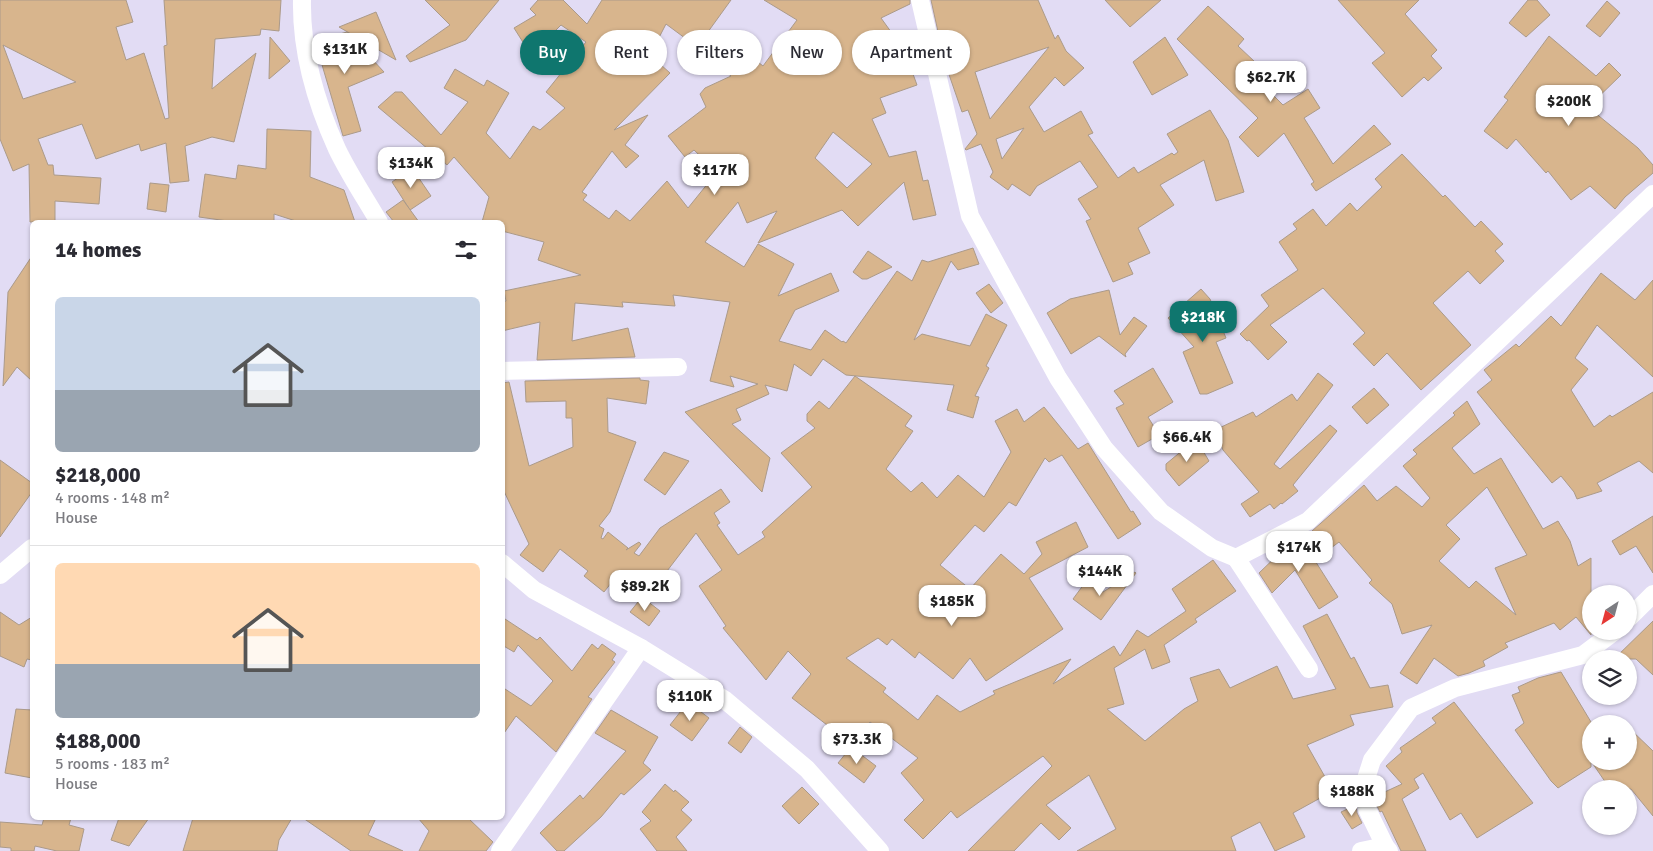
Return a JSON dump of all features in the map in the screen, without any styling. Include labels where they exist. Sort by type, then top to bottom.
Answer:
[{"type":"street","points":[[302,0],[304,50],[314,88],[337,149],[378,220]]},
{"type":"street","points":[[920,0],[970,216],[1058,378],[1104,448],[1162,512],[1212,548],[1236,558],[1309,669]]},
{"type":"street","points":[[1236,558],[1308,521],[1653,194]]},
{"type":"street","points":[[505,371],[678,367]]},
{"type":"street","points":[[0,576],[30,550]]},
{"type":"street","points":[[505,566],[534,590],[641,648],[725,700],[807,769],[880,851]]},
{"type":"street","points":[[1638,609],[1653,594]]},
{"type":"street","points":[[1362,851],[1387,849],[1367,809],[1364,785],[1372,760],[1411,708],[1455,688],[1583,655],[1603,640]]},
{"type":"street","points":[[500,851],[641,648]]},
{"type":"building","points":[[0,0],[126,0],[133,22],[116,27],[126,60],[144,53],[165,119],[169,118],[164,46],[167,45],[164,0],[281,0],[279,31],[261,29],[260,35],[215,39],[212,89],[256,53],[234,142],[212,137],[185,146],[189,181],[170,183],[166,143],[141,151],[139,144],[96,159],[82,124],[38,139],[48,165],[53,165],[54,175],[101,178],[99,204],[55,201],[55,220],[30,220],[30,222],[29,164],[13,171],[0,139]],"holes":[[[3,45],[76,82],[23,99]]]},
{"type":"building","points":[[425,0],[499,0],[466,40],[410,62],[406,56],[450,25]]},
{"type":"building","points":[[538,0],[563,0],[587,24],[602,0],[731,0],[709,30],[677,30],[677,32],[666,24],[663,30],[595,30],[595,75],[667,75],[667,70],[670,73],[614,130],[648,115],[625,145],[639,156],[626,168],[612,151],[582,192],[587,195],[583,200],[609,219],[616,210],[630,221],[667,181],[688,208],[717,172],[694,150],[685,157],[668,136],[706,107],[700,94],[705,88],[731,76],[730,75],[762,75],[762,65],[772,54],[772,75],[842,75],[842,30],[790,30],[797,20],[764,0],[910,0],[910,4],[881,18],[890,30],[852,30],[852,75],[913,75],[917,85],[880,98],[886,113],[872,119],[889,157],[916,151],[923,181],[928,180],[936,215],[913,220],[904,182],[858,226],[842,210],[758,243],[777,211],[747,223],[738,202],[705,242],[744,267],[758,244],[794,264],[778,296],[831,273],[839,291],[795,310],[779,341],[811,350],[825,330],[846,343],[897,271],[912,281],[922,260],[928,262],[973,248],[979,264],[958,270],[951,261],[914,340],[922,334],[970,346],[986,314],[1007,325],[986,366],[989,368],[975,396],[979,397],[973,418],[947,410],[954,385],[846,375],[823,359],[811,376],[794,364],[787,391],[765,385],[769,394],[736,409],[741,420],[732,424],[770,458],[762,492],[685,412],[758,384],[730,376],[734,387],[710,381],[730,302],[673,295],[675,306],[622,302],[623,307],[575,303],[572,341],[628,328],[635,357],[537,360],[540,322],[505,330],[505,291],[581,275],[538,260],[544,242],[505,232],[505,220],[483,220],[489,197],[454,157],[447,165],[378,107],[395,92],[402,92],[441,135],[468,102],[444,88],[455,69],[484,86],[487,80],[509,93],[486,133],[510,159],[533,126],[540,130],[565,108],[546,92],[560,75],[585,75],[585,30],[568,30],[561,25],[556,30],[520,30],[520,38],[514,28],[536,15],[530,9]],"holes":[[[833,132],[872,164],[847,188],[815,158]]]},
{"type":"building","points":[[931,0],[1038,0],[1055,39],[1058,35],[1066,51],[1084,68],[1064,86],[1055,77],[1029,107],[1044,132],[1081,111],[1093,133],[1088,135],[1118,178],[1134,167],[1138,173],[1172,153],[1174,155],[1178,152],[1167,134],[1210,110],[1228,140],[1244,192],[1216,201],[1204,160],[1160,185],[1174,205],[1138,228],[1150,253],[1128,263],[1133,274],[1113,282],[1086,221],[1091,219],[1078,199],[1098,187],[1080,161],[1037,186],[1030,196],[1012,184],[1008,190],[990,177],[993,172],[981,144],[965,149],[977,134],[968,110],[962,112],[949,75],[970,75],[970,30],[938,30]],"holes":[[[1049,47],[990,119],[975,72]],[[1024,128],[1002,159],[996,139]]]},
{"type":"building","points":[[1105,0],[1161,0],[1130,27]]},
{"type":"building","points":[[1338,0],[1419,0],[1405,14],[1437,50],[1431,56],[1442,68],[1428,81],[1424,77],[1402,97],[1372,63],[1385,53]]},
{"type":"building","points":[[1528,0],[1537,0],[1550,15],[1526,37],[1509,23]]},
{"type":"building","points":[[1607,1],[1620,13],[1600,37],[1586,26]]},
{"type":"building","points":[[1208,6],[1244,39],[1238,46],[1255,62],[1249,68],[1264,82],[1262,84],[1283,105],[1308,89],[1320,108],[1304,118],[1333,164],[1374,125],[1391,144],[1316,191],[1311,184],[1314,182],[1284,133],[1258,157],[1239,137],[1258,118],[1177,39]]},
{"type":"building","points":[[376,12],[396,60],[339,27]]},
{"type":"building","points":[[347,32],[384,72],[348,87],[361,131],[343,136],[315,41]]},
{"type":"building","points":[[1549,36],[1596,76],[1609,63],[1621,75],[1588,107],[1638,148],[1653,165],[1653,173],[1625,197],[1615,209],[1590,186],[1571,200],[1548,171],[1546,173],[1516,139],[1507,149],[1484,131],[1508,100],[1504,97]]},
{"type":"building","points":[[270,37],[290,61],[269,79]]},
{"type":"building","points":[[1165,37],[1188,75],[1152,95],[1133,62]]},
{"type":"building","points":[[267,129],[311,131],[310,177],[344,190],[354,220],[293,220],[274,214],[274,220],[221,220],[199,217],[205,174],[236,179],[238,165],[266,169]]},
{"type":"building","points":[[1402,154],[1475,227],[1481,221],[1503,244],[1495,251],[1504,261],[1480,284],[1468,271],[1433,303],[1471,345],[1421,390],[1387,353],[1374,366],[1353,344],[1365,333],[1323,288],[1270,325],[1287,342],[1268,360],[1249,340],[1247,341],[1240,334],[1269,306],[1261,295],[1298,270],[1279,242],[1297,229],[1293,224],[1313,209],[1326,226],[1350,203],[1357,211],[1382,187],[1375,179]]},
{"type":"building","points":[[412,168],[431,196],[410,210],[392,182]]},
{"type":"building","points":[[150,183],[169,185],[166,212],[147,209]]},
{"type":"building","points":[[403,200],[418,220],[392,220],[386,212]]},
{"type":"building","points":[[868,251],[892,267],[867,279],[862,279],[853,272]]},
{"type":"building","points":[[30,259],[30,379],[17,367],[3,386],[8,292]]},
{"type":"building","points":[[1601,273],[1635,300],[1653,280],[1653,377],[1597,325],[1575,358],[1588,369],[1571,390],[1594,427],[1610,415],[1612,417],[1653,392],[1653,473],[1639,461],[1597,483],[1602,491],[1577,499],[1574,492],[1561,476],[1552,483],[1477,392],[1492,380],[1484,370],[1516,344],[1519,347],[1551,316],[1561,326]]},
{"type":"building","points":[[989,284],[1003,303],[991,313],[976,293]]},
{"type":"building","points":[[1201,289],[1210,299],[1226,338],[1216,342],[1233,383],[1207,394],[1200,394],[1183,352],[1194,347],[1168,318]]},
{"type":"building","points":[[1109,290],[1120,335],[1134,317],[1147,326],[1125,354],[1126,357],[1099,336],[1071,354],[1047,313],[1070,299]]},
{"type":"building","points":[[1153,368],[1173,402],[1148,417],[1159,435],[1138,447],[1116,408],[1124,404],[1114,391]]},
{"type":"building","points":[[1318,373],[1333,385],[1274,464],[1280,469],[1330,425],[1337,431],[1293,485],[1298,491],[1274,509],[1270,504],[1250,517],[1241,504],[1259,492],[1223,450],[1215,430],[1253,412],[1256,417],[1292,394],[1297,401]]},
{"type":"building","points":[[855,376],[912,416],[905,426],[913,431],[886,469],[911,492],[922,482],[937,498],[958,475],[984,497],[1011,452],[995,421],[1017,409],[1024,422],[1044,407],[1078,449],[1088,443],[1131,512],[1133,511],[1141,524],[1118,539],[1062,455],[1049,462],[1045,458],[1016,506],[1009,502],[984,532],[975,525],[940,565],[970,589],[1001,554],[1024,574],[1042,554],[1036,542],[1076,522],[1088,547],[1029,578],[1063,629],[986,681],[970,658],[953,679],[919,652],[915,658],[892,639],[887,645],[878,638],[846,658],[886,688],[883,692],[918,720],[937,695],[960,712],[995,694],[993,691],[1071,659],[1053,684],[1114,646],[1120,656],[1137,630],[1148,637],[1186,611],[1172,589],[1213,560],[1236,591],[1195,619],[1197,622],[1164,645],[1170,662],[1152,669],[1145,649],[1114,668],[1124,704],[1107,709],[1145,741],[1184,709],[1198,701],[1190,678],[1219,669],[1230,688],[1277,666],[1293,699],[1336,689],[1303,626],[1327,614],[1351,659],[1354,657],[1370,688],[1388,685],[1393,707],[1350,715],[1354,725],[1307,745],[1333,791],[1293,813],[1305,837],[1275,851],[1260,822],[1231,837],[1236,851],[1077,851],[1116,829],[1089,775],[1046,805],[1071,828],[1059,840],[1041,823],[1014,851],[968,851],[1052,766],[1043,756],[957,818],[951,811],[923,839],[904,820],[924,800],[901,773],[918,758],[870,722],[853,745],[792,698],[811,674],[788,651],[766,680],[723,628],[726,626],[699,586],[722,570],[696,533],[648,596],[619,573],[604,592],[584,576],[588,571],[560,549],[543,572],[520,555],[529,544],[505,493],[505,383],[509,382],[529,466],[573,447],[572,418],[566,418],[566,401],[526,402],[525,381],[640,378],[640,380],[649,381],[646,404],[607,398],[608,432],[636,442],[610,512],[599,526],[604,529],[601,538],[603,539],[608,532],[628,548],[626,550],[639,542],[641,544],[634,553],[639,556],[660,528],[721,489],[730,502],[714,513],[720,523],[717,525],[738,555],[765,537],[762,532],[812,487],[781,453],[815,428],[807,421],[807,414],[819,401],[829,409]]},
{"type":"building","points":[[1374,388],[1389,405],[1367,424],[1352,407]]},
{"type":"building","points":[[1467,401],[1480,424],[1452,448],[1474,474],[1501,458],[1543,529],[1558,521],[1570,541],[1578,566],[1591,558],[1591,585],[1582,585],[1582,624],[1576,617],[1560,630],[1554,623],[1505,643],[1508,647],[1483,661],[1485,666],[1458,676],[1434,658],[1417,684],[1400,673],[1432,625],[1402,634],[1392,604],[1369,583],[1372,580],[1339,542],[1331,548],[1312,531],[1364,485],[1377,501],[1396,486],[1422,507],[1430,498],[1403,466],[1417,454],[1413,450],[1455,415],[1453,413]],"holes":[[[1487,487],[1527,555],[1495,568],[1516,615],[1476,581],[1469,588],[1439,561],[1460,539],[1446,525]]]},
{"type":"building","points":[[1196,439],[1209,461],[1179,486],[1166,470],[1166,464]]},
{"type":"building","points":[[664,452],[689,461],[665,495],[644,480]]},
{"type":"building","points":[[0,460],[30,482],[30,495],[0,537]]},
{"type":"building","points":[[1653,516],[1653,573],[1636,546],[1620,555],[1612,541]]},
{"type":"building","points":[[1300,537],[1338,597],[1319,609],[1295,570],[1272,593],[1259,573]]},
{"type":"building","points":[[1135,572],[1101,620],[1073,599],[1087,580],[1103,592]]},
{"type":"building","points":[[642,597],[660,611],[649,626],[630,612]]},
{"type":"building","points":[[0,612],[19,625],[30,618],[30,660],[27,659],[24,667],[0,656]]},
{"type":"building","points":[[505,619],[537,640],[540,637],[572,671],[592,644],[598,649],[602,644],[616,654],[612,660],[615,662],[588,697],[592,699],[556,752],[516,716],[505,732],[505,689],[531,706],[553,681],[518,645],[514,652],[505,647]]},
{"type":"building","points":[[1653,621],[1653,675],[1637,660],[1637,650],[1623,650],[1634,640],[1638,640],[1638,636]]},
{"type":"building","points":[[1561,672],[1587,715],[1582,715],[1582,770],[1586,770],[1558,788],[1515,730],[1524,723],[1512,695],[1520,692],[1518,687],[1538,678]]},
{"type":"building","points":[[688,702],[709,718],[692,741],[670,725]]},
{"type":"building","points":[[1454,702],[1533,803],[1477,838],[1461,813],[1450,820],[1423,773],[1414,779],[1419,788],[1402,799],[1426,851],[1401,851],[1382,811],[1380,812],[1377,806],[1376,796],[1402,784],[1386,766],[1402,752],[1400,748],[1436,723],[1432,718]]},
{"type":"building","points":[[16,709],[30,710],[30,778],[5,773]]},
{"type":"building","points":[[611,710],[658,737],[643,763],[651,770],[624,795],[621,793],[601,817],[564,851],[557,851],[540,833],[580,795],[583,799],[626,751],[595,733]]},
{"type":"building","points":[[740,727],[752,737],[741,753],[728,743]]},
{"type":"building","points":[[1637,736],[1653,751],[1653,816],[1637,796],[1637,780],[1604,780],[1597,770],[1637,770]]},
{"type":"building","points":[[851,747],[876,766],[864,783],[838,763]]},
{"type":"building","points":[[665,784],[689,802],[681,810],[692,820],[676,837],[687,851],[657,851],[640,829],[651,821],[642,812]]},
{"type":"building","points":[[802,787],[819,804],[799,824],[782,806]]},
{"type":"building","points":[[1356,805],[1357,813],[1362,823],[1352,829],[1341,812]]},
{"type":"building","points":[[43,820],[70,820],[69,825],[84,829],[79,851],[57,851],[35,846],[34,851],[11,851],[11,848],[0,847],[0,822],[42,825]]},
{"type":"building","points":[[118,820],[148,820],[129,846],[111,840]]},
{"type":"building","points":[[192,820],[291,820],[279,840],[277,851],[183,851]]},
{"type":"building","points":[[306,820],[375,820],[368,835],[403,851],[351,851]]},
{"type":"building","points":[[420,820],[470,820],[493,842],[486,851],[419,851],[429,831]]}]
